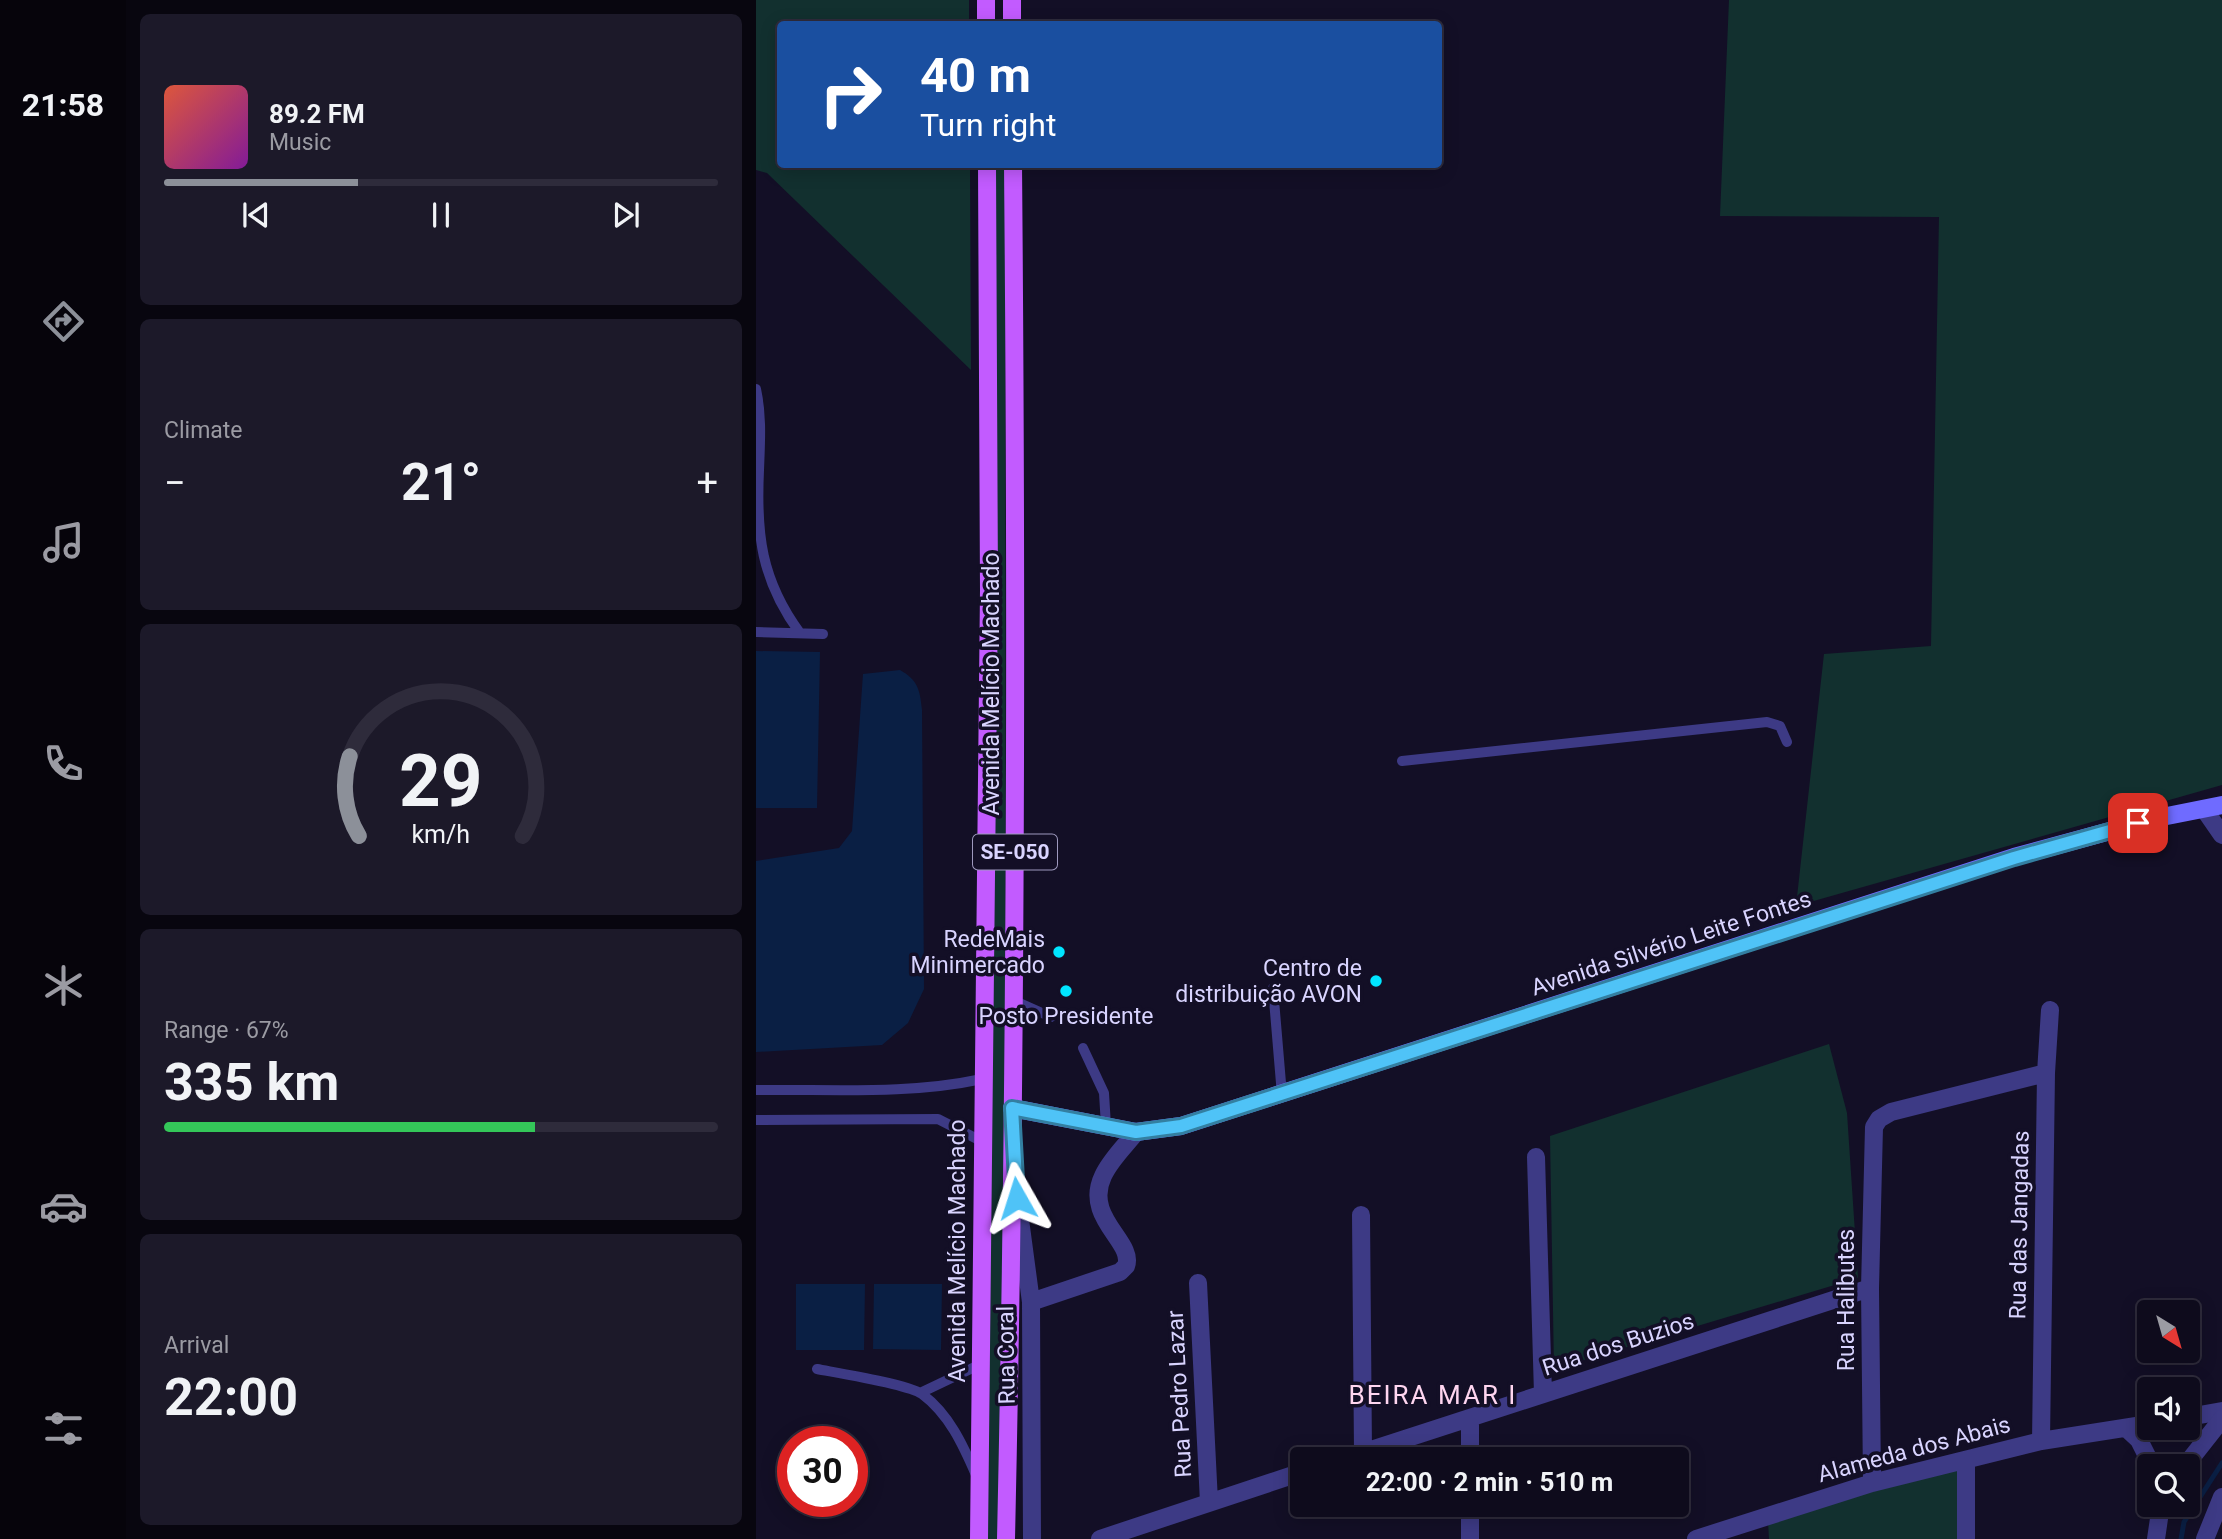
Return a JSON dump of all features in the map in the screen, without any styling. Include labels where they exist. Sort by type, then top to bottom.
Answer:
[{"type":"main road","points":[[986,0],[986,21]]},
{"type":"main road","points":[[1012,0],[1012,21]]},
{"type":"main road","name":"Avenida Melício Machado","points":[[979,1539],[989,590],[987,168]]},
{"type":"main road","name":"Avenida Melício Machado","points":[[1006,1539],[1014,1172],[1012,1108],[1017,619],[1013,168]]},
{"type":"main road","name":"Avenida Silvério Leite Fontes","points":[[1012,1108],[1136,1132],[1181,1126],[2014,858],[2162,817],[2213,807]]},
{"type":"street","points":[[2213,807],[2222,835]]},
{"type":"street","name":"Rua das Jangadas","points":[[2040,1441],[2046,1073],[2050,1010]]},
{"type":"street","name":"Rua Halibutes","points":[[1872,1483],[1871,1136],[1879,1119],[1891,1112],[2046,1073]]},
{"type":"street","points":[[1031,1301],[1119,1272],[1126,1266],[1127,1253],[1104,1220],[1097,1195],[1103,1175],[1136,1132]]},
{"type":"street","points":[[1536,1157],[1543,1394]]},
{"type":"street","name":"Rua Coral","points":[[1014,1172],[1031,1301],[1032,1539]]},
{"type":"street","points":[[1361,1215],[1363,1447]]},
{"type":"street","name":"Rua Pedro Lazar","points":[[1198,1283],[1209,1502]]},
{"type":"street","name":"Rua dos Buzios","points":[[1379,1447],[1870,1288]]},
{"type":"street","points":[[2200,1415],[2222,1411]]},
{"type":"street","points":[[1470,1418],[1470,1447]]},
{"type":"street","points":[[2194,1454],[2222,1419]]},
{"type":"street","name":"Alameda dos Abais","points":[[1696,1539],[1872,1483],[2040,1441],[2137,1426]]},
{"type":"street","points":[[2126,1428],[2139,1440],[2146,1454]]},
{"type":"street","points":[[1966,1460],[1966,1539]]},
{"type":"street","points":[[1100,1539],[1290,1476]]},
{"type":"street","points":[[2205,1539],[2222,1497]]},
{"type":"street","points":[[1470,1517],[1470,1539]]},
{"type":"street","points":[[2156,1539],[2158,1517]]},
{"type":"lane","points":[[756,389],[762,430],[757,538],[783,610],[800,633]]},
{"type":"lane","points":[[756,632],[823,634]]},
{"type":"lane","points":[[1402,761],[1767,722],[1780,726],[1787,742]]},
{"type":"lane","points":[[1273,988],[1282,1095]]},
{"type":"lane","points":[[1014,1001],[1052,1017]]},
{"type":"lane","points":[[1083,1048],[1104,1093],[1106,1126]]},
{"type":"lane","points":[[756,1090],[899,1089],[948,1086],[982,1079]]},
{"type":"lane","points":[[756,1120],[938,1119],[983,1142]]},
{"type":"lane","points":[[920,1393],[981,1364]]},
{"type":"lane","points":[[817,1369],[920,1393],[943,1414],[962,1443],[980,1484]]},
{"type":"green space","points":[[756,0],[969,0],[969,21],[777,21],[777,168],[970,168],[971,370],[767,173],[756,170]]},
{"type":"green space","points":[[1729,0],[2222,0],[2222,785],[1796,906],[1824,654],[1931,646],[1939,217],[1720,216]]},
{"type":"green space","points":[[993,168],[1005,168],[1006,1219],[998,1539],[985,1539]]},
{"type":"green space","points":[[1829,1044],[1847,1113],[1858,1278],[1554,1369],[1550,1136]]},
{"type":"green space","points":[[1957,1464],[1958,1539],[1769,1539],[1768,1521]]},
{"type":"water","points":[[756,651],[820,652],[817,808],[756,808]]},
{"type":"water","points":[[900,670],[917,686],[922,710],[924,989],[908,1023],[882,1045],[756,1052],[756,861],[839,848],[852,831],[863,674]]},
{"type":"water","points":[[796,1284],[865,1284],[864,1350],[796,1350]]},
{"type":"water","points":[[874,1284],[942,1284],[941,1350],[873,1349]]},
{"type":"waterway","points":[[2181,1539],[2184,1522],[2222,1463]]},
{"type":"place","name":"RedeMais Minimercado","points":[[1059,952]]},
{"type":"place","name":"Centro de distribuição AVON","points":[[1376,981]]},
{"type":"place","name":"Posto Presidente","points":[[1066,991]]},
{"type":"district","name":"BEIRA MAR I","points":[[1433,1395]]},
{"type":"route","points":[[1017,1198],[1012,1108],[1136,1132],[1181,1126],[2014,858],[2138,823]]}]
